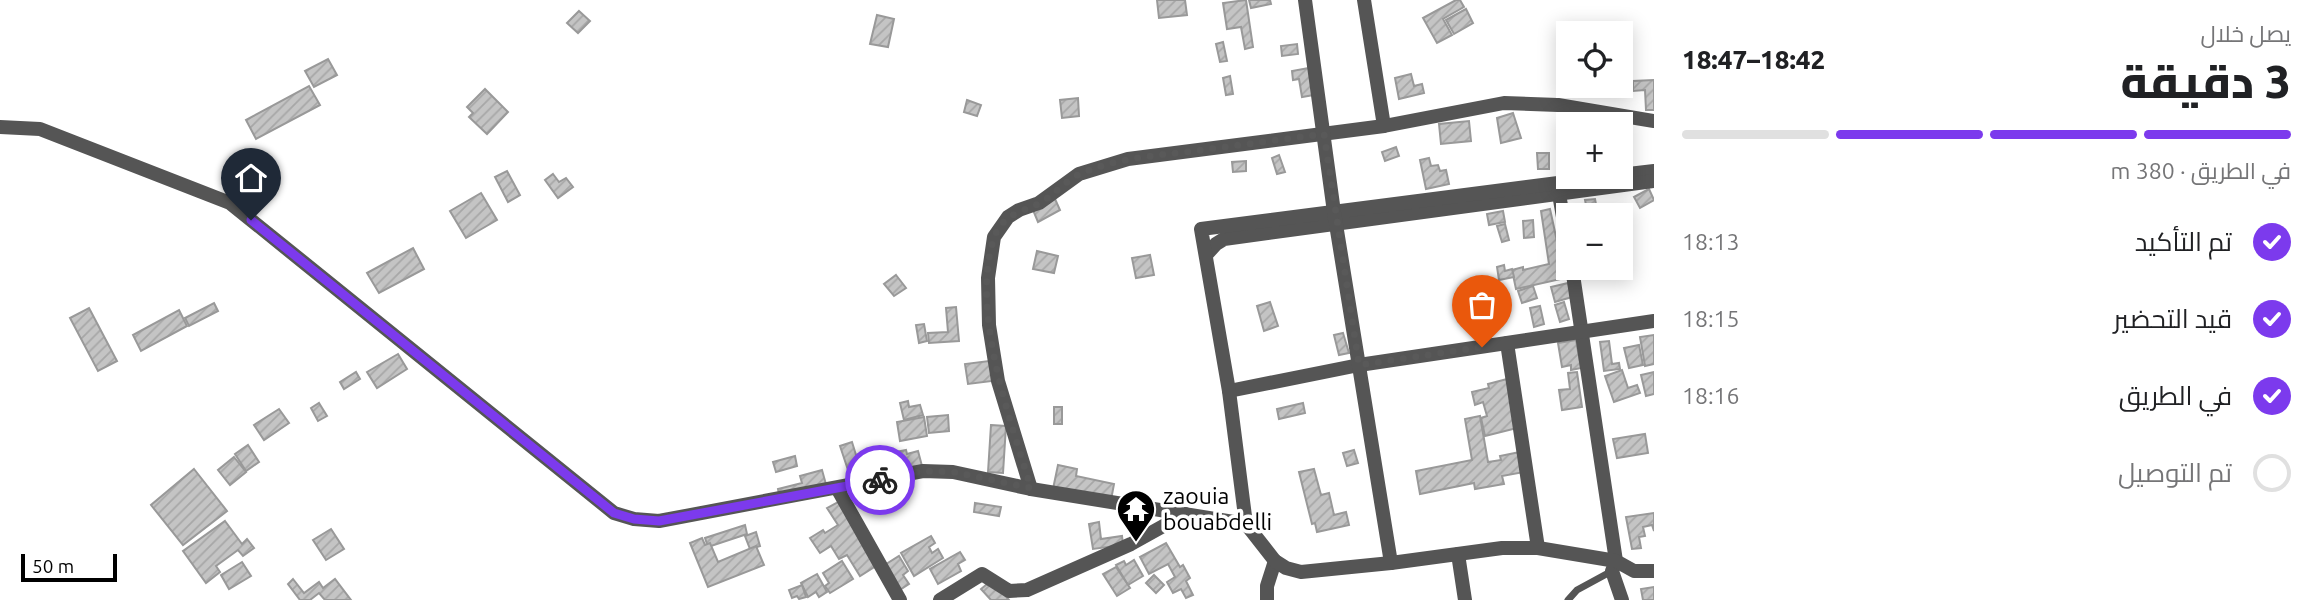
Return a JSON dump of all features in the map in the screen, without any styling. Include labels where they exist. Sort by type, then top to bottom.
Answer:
[{"type":"street","points":[[1305,0],[1335,218],[1391,563]]},
{"type":"street","points":[[1364,0],[1384,126]]},
{"type":"street","points":[[1031,488],[998,381],[989,325],[988,278],[995,237],[1008,217],[1019,209],[1039,203],[1079,174],[1128,159],[1384,126],[1504,103],[1558,105],[1654,121]]},
{"type":"street","points":[[0,127],[40,129],[230,203],[614,513],[634,519],[659,521],[923,471],[954,472],[1031,488],[1246,524]]},
{"type":"street","points":[[1633,173],[1654,170]]},
{"type":"street","points":[[1654,181],[1335,218],[1201,229],[1229,391],[1246,524],[1275,561],[1286,568],[1301,572],[1502,548],[1538,548],[1634,571],[1654,571]]},
{"type":"street","points":[[1206,255],[1224,239],[1335,218],[1556,184]]},
{"type":"street","points":[[1559,194],[1561,203]]},
{"type":"street","points":[[1574,280],[1614,566],[1622,600]]},
{"type":"street","points":[[1229,391],[1359,365],[1654,321]]},
{"type":"street","points":[[1507,343],[1538,548]]},
{"type":"street","points":[[836,488],[900,600]]},
{"type":"street","points":[[940,600],[982,574],[1010,591],[1032,595],[1185,514]]},
{"type":"street","points":[[1458,554],[1465,600]]},
{"type":"street","points":[[1267,600],[1267,586],[1275,561]]},
{"type":"lane","points":[[1568,600],[1577,590],[1614,566]]},
{"type":"building","points":[[1157,0],[1185,0],[1187,15],[1159,18]]},
{"type":"building","points":[[1246,0],[1253,47],[1245,49],[1241,27],[1227,29],[1223,3]]},
{"type":"building","points":[[1249,0],[1270,0],[1271,4],[1251,8]]},
{"type":"building","points":[[1460,0],[1464,7],[1443,19],[1452,35],[1437,43],[1423,18]]},
{"type":"building","points":[[1466,9],[1473,23],[1454,34],[1446,20]]},
{"type":"building","points":[[579,11],[590,21],[578,33],[567,23]]},
{"type":"building","points":[[877,15],[894,19],[888,47],[870,44]]},
{"type":"building","points":[[1223,42],[1227,61],[1220,62],[1216,44]]},
{"type":"building","points":[[1297,44],[1298,54],[1282,56],[1281,46]]},
{"type":"building","points":[[328,59],[337,75],[314,87],[305,71]]},
{"type":"building","points":[[1309,68],[1314,95],[1302,97],[1299,79],[1293,80],[1292,71]]},
{"type":"building","points":[[1411,74],[1414,86],[1422,84],[1424,93],[1399,99],[1395,78]]},
{"type":"building","points":[[1230,76],[1233,94],[1226,95],[1223,78]]},
{"type":"building","points":[[1654,80],[1654,110],[1646,110],[1645,90],[1633,91],[1633,81]]},
{"type":"building","points":[[309,86],[320,105],[256,139],[246,120]]},
{"type":"building","points":[[485,89],[508,112],[487,134],[469,117],[473,113],[467,107]]},
{"type":"building","points":[[1078,98],[1079,116],[1062,118],[1060,100]]},
{"type":"building","points":[[967,100],[981,105],[977,116],[964,112]]},
{"type":"building","points":[[1513,113],[1521,138],[1501,143],[1497,118]]},
{"type":"building","points":[[1469,121],[1471,141],[1441,144],[1439,124]]},
{"type":"building","points":[[1396,147],[1399,156],[1385,161],[1382,152]]},
{"type":"building","points":[[1537,153],[1549,153],[1549,169],[1538,169]]},
{"type":"building","points":[[1279,155],[1285,172],[1277,174],[1272,158]]},
{"type":"building","points":[[1429,158],[1431,166],[1438,165],[1440,171],[1446,170],[1449,184],[1426,189],[1420,160]]},
{"type":"building","points":[[1246,161],[1246,171],[1233,172],[1232,162]]},
{"type":"building","points":[[507,171],[520,195],[508,202],[495,177]]},
{"type":"building","points":[[553,174],[559,182],[566,178],[573,187],[558,198],[545,180]]},
{"type":"building","points":[[1649,189],[1654,200],[1640,208],[1634,197]]},
{"type":"building","points":[[481,193],[497,220],[466,238],[450,211]]},
{"type":"building","points":[[1055,199],[1060,210],[1038,222],[1033,210]]},
{"type":"building","points":[[1595,199],[1596,203],[1586,203],[1585,200]]},
{"type":"building","points":[[1550,209],[1556,237],[1556,280],[1516,289],[1512,270],[1549,264],[1541,211]]},
{"type":"building","points":[[1503,211],[1505,222],[1489,225],[1487,214]]},
{"type":"building","points":[[1533,220],[1534,237],[1524,238],[1523,221]]},
{"type":"building","points":[[1505,224],[1509,240],[1502,242],[1497,226]]},
{"type":"building","points":[[413,248],[424,269],[379,293],[367,273]]},
{"type":"building","points":[[1037,251],[1058,256],[1054,273],[1033,269]]},
{"type":"building","points":[[1150,255],[1154,275],[1136,278],[1132,258]]},
{"type":"building","points":[[1504,265],[1505,271],[1512,269],[1514,277],[1499,280],[1497,267]]},
{"type":"building","points":[[896,275],[906,288],[894,296],[884,284]]},
{"type":"building","points":[[1568,283],[1572,297],[1555,302],[1551,287]]},
{"type":"building","points":[[1533,286],[1537,298],[1522,303],[1518,291]]},
{"type":"building","points":[[1270,302],[1278,326],[1264,331],[1257,306]]},
{"type":"building","points":[[1564,302],[1569,319],[1560,322],[1555,305]]},
{"type":"building","points":[[214,303],[218,311],[189,326],[185,318]]},
{"type":"building","points":[[1540,306],[1544,324],[1534,327],[1530,308]]},
{"type":"building","points":[[956,307],[959,341],[929,343],[928,333],[948,332],[946,308]]},
{"type":"building","points":[[89,308],[117,361],[98,371],[70,318]]},
{"type":"building","points":[[179,310],[187,326],[141,351],[133,335]]},
{"type":"building","points":[[924,324],[927,341],[919,343],[916,325]]},
{"type":"building","points":[[1343,333],[1349,353],[1339,355],[1334,335]]},
{"type":"building","points":[[1654,335],[1654,364],[1645,366],[1640,337]]},
{"type":"building","points":[[1576,340],[1581,368],[1571,370],[1571,365],[1562,367],[1558,343]]},
{"type":"building","points":[[1609,341],[1612,364],[1619,363],[1620,369],[1604,371],[1600,342]]},
{"type":"building","points":[[1639,345],[1643,365],[1629,368],[1624,348]]},
{"type":"building","points":[[398,354],[407,369],[377,388],[367,372]]},
{"type":"building","points":[[989,361],[1000,380],[968,384],[965,364]]},
{"type":"building","points":[[1622,370],[1628,388],[1637,385],[1640,393],[1614,402],[1605,376]]},
{"type":"building","points":[[356,372],[360,379],[344,389],[340,382]]},
{"type":"building","points":[[1577,372],[1582,407],[1562,410],[1559,390],[1570,389],[1568,373]]},
{"type":"building","points":[[1654,372],[1654,394],[1646,396],[1641,375]]},
{"type":"building","points":[[1507,379],[1517,428],[1485,436],[1481,418],[1487,416],[1483,402],[1475,405],[1472,392],[1489,388],[1488,384]]},
{"type":"building","points":[[908,401],[909,407],[920,405],[923,415],[904,420],[900,403]]},
{"type":"building","points":[[319,403],[327,416],[318,421],[311,408]]},
{"type":"building","points":[[1303,403],[1305,413],[1279,419],[1277,409]]},
{"type":"building","points":[[1054,407],[1062,407],[1062,424],[1054,424]]},
{"type":"building","points":[[279,409],[289,423],[264,440],[254,425]]},
{"type":"building","points":[[948,415],[949,431],[929,433],[927,417]]},
{"type":"building","points":[[1480,416],[1488,462],[1501,460],[1500,456],[1520,452],[1524,472],[1502,476],[1504,484],[1475,489],[1474,483],[1420,494],[1416,471],[1472,460],[1465,419]]},
{"type":"building","points":[[924,417],[927,436],[900,441],[897,422]]},
{"type":"building","points":[[991,425],[1006,426],[1003,473],[988,472]]},
{"type":"building","points":[[1645,434],[1648,453],[1617,458],[1613,439]]},
{"type":"building","points":[[852,442],[856,455],[863,453],[870,476],[852,482],[840,446]]},
{"type":"building","points":[[248,445],[259,462],[246,471],[235,454]]},
{"type":"building","points":[[906,450],[907,454],[918,451],[922,466],[890,473],[886,454]]},
{"type":"building","points":[[1354,450],[1358,463],[1347,466],[1343,453]]},
{"type":"building","points":[[795,456],[797,466],[776,472],[773,462]]},
{"type":"building","points":[[234,457],[246,472],[230,485],[218,470]]},
{"type":"building","points":[[1058,465],[1077,469],[1076,476],[1114,484],[1111,500],[1053,489]]},
{"type":"building","points":[[194,469],[227,511],[183,545],[151,505]]},
{"type":"building","points":[[1314,469],[1321,495],[1329,493],[1334,515],[1346,512],[1349,525],[1317,532],[1315,523],[1312,524],[1299,472]]},
{"type":"building","points":[[822,470],[827,488],[780,500],[778,489],[802,483],[800,476]]},
{"type":"building","points":[[838,502],[876,566],[860,576],[847,555],[839,559],[831,546],[820,553],[810,538],[838,525],[827,508]]},
{"type":"building","points":[[975,503],[1001,507],[999,516],[974,512]]},
{"type":"building","points":[[1654,513],[1654,531],[1652,525],[1643,527],[1645,536],[1639,537],[1641,548],[1632,549],[1626,517]]},
{"type":"building","points":[[225,521],[242,544],[247,539],[254,548],[243,556],[238,550],[216,566],[220,572],[206,583],[183,551]]},
{"type":"building","points":[[1099,522],[1101,539],[1122,536],[1123,545],[1093,549],[1089,524]]},
{"type":"building","points":[[745,525],[747,534],[708,547],[705,538]]},
{"type":"building","points":[[331,529],[344,549],[326,560],[313,540]]},
{"type":"building","points":[[756,532],[760,546],[750,549],[745,536]]},
{"type":"building","points":[[931,536],[935,543],[929,547],[932,553],[938,549],[943,558],[914,576],[901,553]]},
{"type":"building","points":[[702,538],[705,545],[710,543],[718,562],[756,546],[764,565],[708,587],[690,543]]},
{"type":"building","points":[[1166,543],[1190,578],[1186,581],[1193,595],[1186,598],[1181,589],[1173,593],[1167,582],[1175,577],[1168,564],[1149,574],[1140,557]]},
{"type":"building","points":[[960,552],[965,560],[958,564],[961,571],[938,584],[930,569]]},
{"type":"building","points":[[899,556],[908,571],[903,575],[909,584],[898,591],[883,566]]},
{"type":"building","points":[[1134,560],[1143,576],[1128,585],[1116,565],[1124,561],[1126,565]]},
{"type":"building","points":[[842,561],[853,579],[830,593],[825,586],[829,583],[823,573]]},
{"type":"building","points":[[242,562],[251,576],[229,589],[221,575]]},
{"type":"building","points":[[1116,567],[1130,588],[1117,596],[1103,574]]},
{"type":"building","points":[[817,574],[827,592],[819,597],[816,592],[808,597],[801,583]]},
{"type":"building","points":[[1154,575],[1164,585],[1156,593],[1146,583]]},
{"type":"building","points":[[293,579],[304,593],[319,582],[323,588],[335,579],[351,600],[325,600],[319,593],[310,600],[300,600],[288,584]]},
{"type":"building","points":[[992,580],[1009,600],[991,600],[981,589]]},
{"type":"building","points":[[802,585],[806,597],[792,598],[789,590]]},
{"type":"building","points":[[1654,587],[1654,600],[1643,600],[1641,589]]},
{"type":"way so far","points":[[880,480],[923,471],[954,472],[1031,488],[998,381],[989,325],[988,278],[995,237],[1008,217],[1019,209],[1039,203],[1079,174],[1128,159],[1324,134],[1359,365],[1482,347]]},
{"type":"place","name":"zaouia bouabdelli","points":[[1136,543]]},
{"type":"route","points":[[251,220],[614,513],[634,519],[659,521],[880,480]]}]
